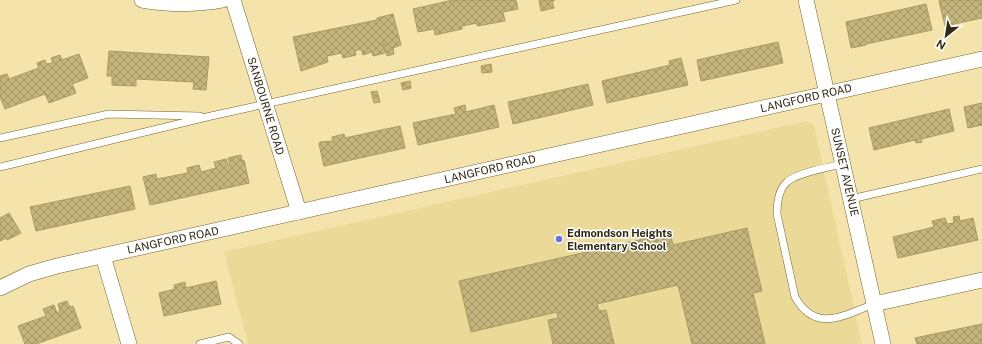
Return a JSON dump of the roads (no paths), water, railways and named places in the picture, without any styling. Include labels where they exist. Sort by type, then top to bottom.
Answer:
[{"type":"street","points":[[142,0],[177,5],[200,4],[223,0]]},
{"type":"street","name":"SANBOURNE ROAD","points":[[233,0],[300,212]]},
{"type":"street","name":"SUNSET AVENUE","points":[[806,0],[883,344]]},
{"type":"street","name":"LANGFORD ROAD","points":[[0,288],[29,274],[103,256],[982,59]]},
{"type":"street","points":[[103,256],[128,344]]},
{"type":"street","points":[[874,304],[982,280]]},
{"type":"lane","points":[[0,167],[211,116],[736,0]]},
{"type":"lane","points":[[0,138],[109,114],[211,116]]},
{"type":"lane","points":[[843,164],[797,176],[787,181],[781,190],[777,202],[777,214],[795,297],[801,308],[819,319],[831,320],[874,304]]},
{"type":"lane","points":[[851,199],[982,169]]},
{"type":"lane","points":[[200,344],[229,337],[239,344]]},
{"type":"place","name":"Edmondson Heights Elementary School","points":[[559,239]]}]
